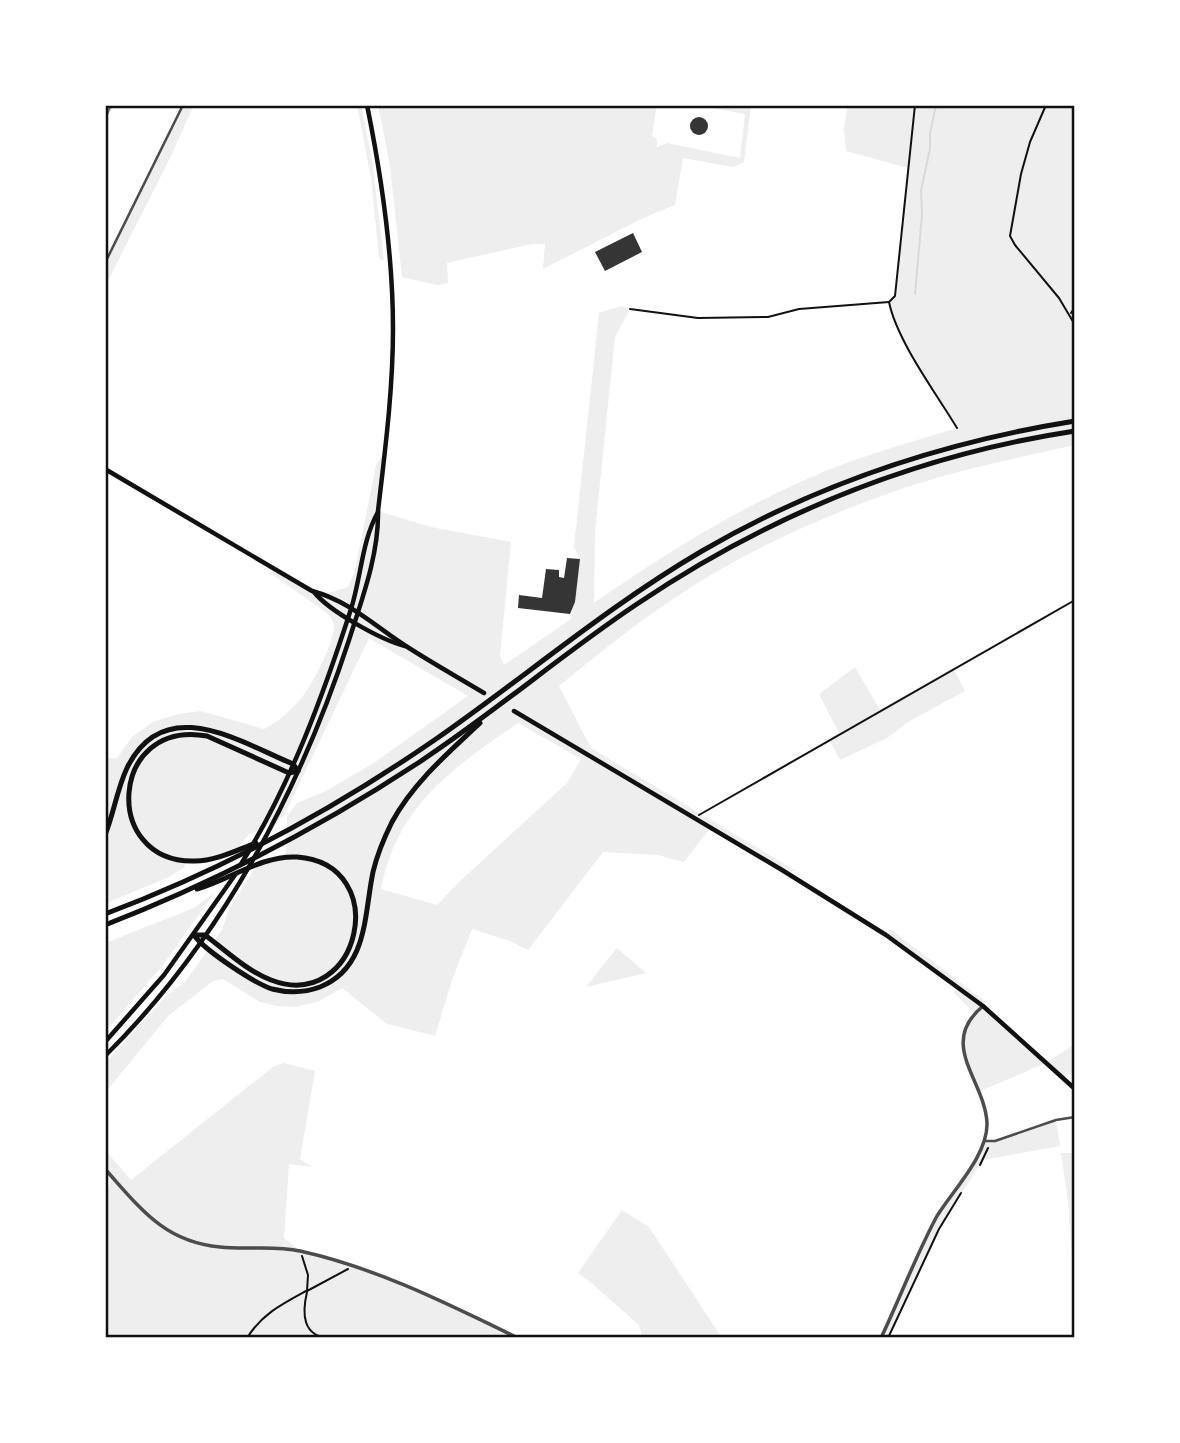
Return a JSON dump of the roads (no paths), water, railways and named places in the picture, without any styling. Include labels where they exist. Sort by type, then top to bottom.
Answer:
[{"type":"highway","points":[[105,914],[232,859],[279,835],[389,770],[466,718],[629,597],[751,524],[820,492],[910,459],[1001,435],[1075,421]]},
{"type":"highway","points":[[105,925],[222,875],[270,851],[378,789],[495,708],[635,605],[709,558],[775,523],[845,493],[917,467],[999,445],[1075,431]]},
{"type":"highway","points":[[194,935],[199,943],[257,982],[274,989],[290,992],[310,990],[327,984],[339,975],[352,961],[361,942],[377,859],[396,815],[428,774],[495,708]]},
{"type":"highway","points":[[105,835],[124,774],[131,761],[148,741],[169,730],[191,726],[213,729],[293,764],[298,772],[289,773],[223,742],[198,734],[167,738],[152,747],[140,759],[129,783],[128,803],[135,827],[148,845],[166,856],[184,861],[207,860],[279,835]]},
{"type":"highway","points":[[178,895],[216,883],[263,863],[290,857],[306,858],[326,866],[341,879],[354,901],[357,923],[352,945],[341,962],[315,981],[283,984],[264,978],[205,935],[194,935]]},
{"type":"main road","points":[[105,1056],[161,994],[205,935],[257,852],[319,726],[358,612],[378,527],[390,410],[393,329],[387,222],[367,105]]},
{"type":"main road","points":[[105,469],[312,590],[352,608],[405,646],[484,693]]},
{"type":"main road","points":[[105,1042],[164,975],[246,857],[289,773],[322,693],[352,608],[371,524],[378,511]]},
{"type":"main road","points":[[312,590],[320,600],[348,619],[405,646]]},
{"type":"main road","points":[[514,711],[839,904],[886,935],[983,1006],[1075,1089]]},
{"type":"street","points":[[105,263],[183,105]]},
{"type":"street","points":[[881,1338],[937,1217],[985,1141],[985,1110],[962,1047],[963,1032],[983,1006]]},
{"type":"street","points":[[985,1141],[995,1141],[1024,1129],[1075,1117]]},
{"type":"street","points":[[105,1169],[149,1218],[182,1239],[220,1247],[268,1247],[300,1251],[432,1297],[518,1338]]},
{"type":"waterway","points":[[915,294],[922,215],[921,190],[936,105]]},
{"type":"railway","points":[[105,120],[111,105]]}]
